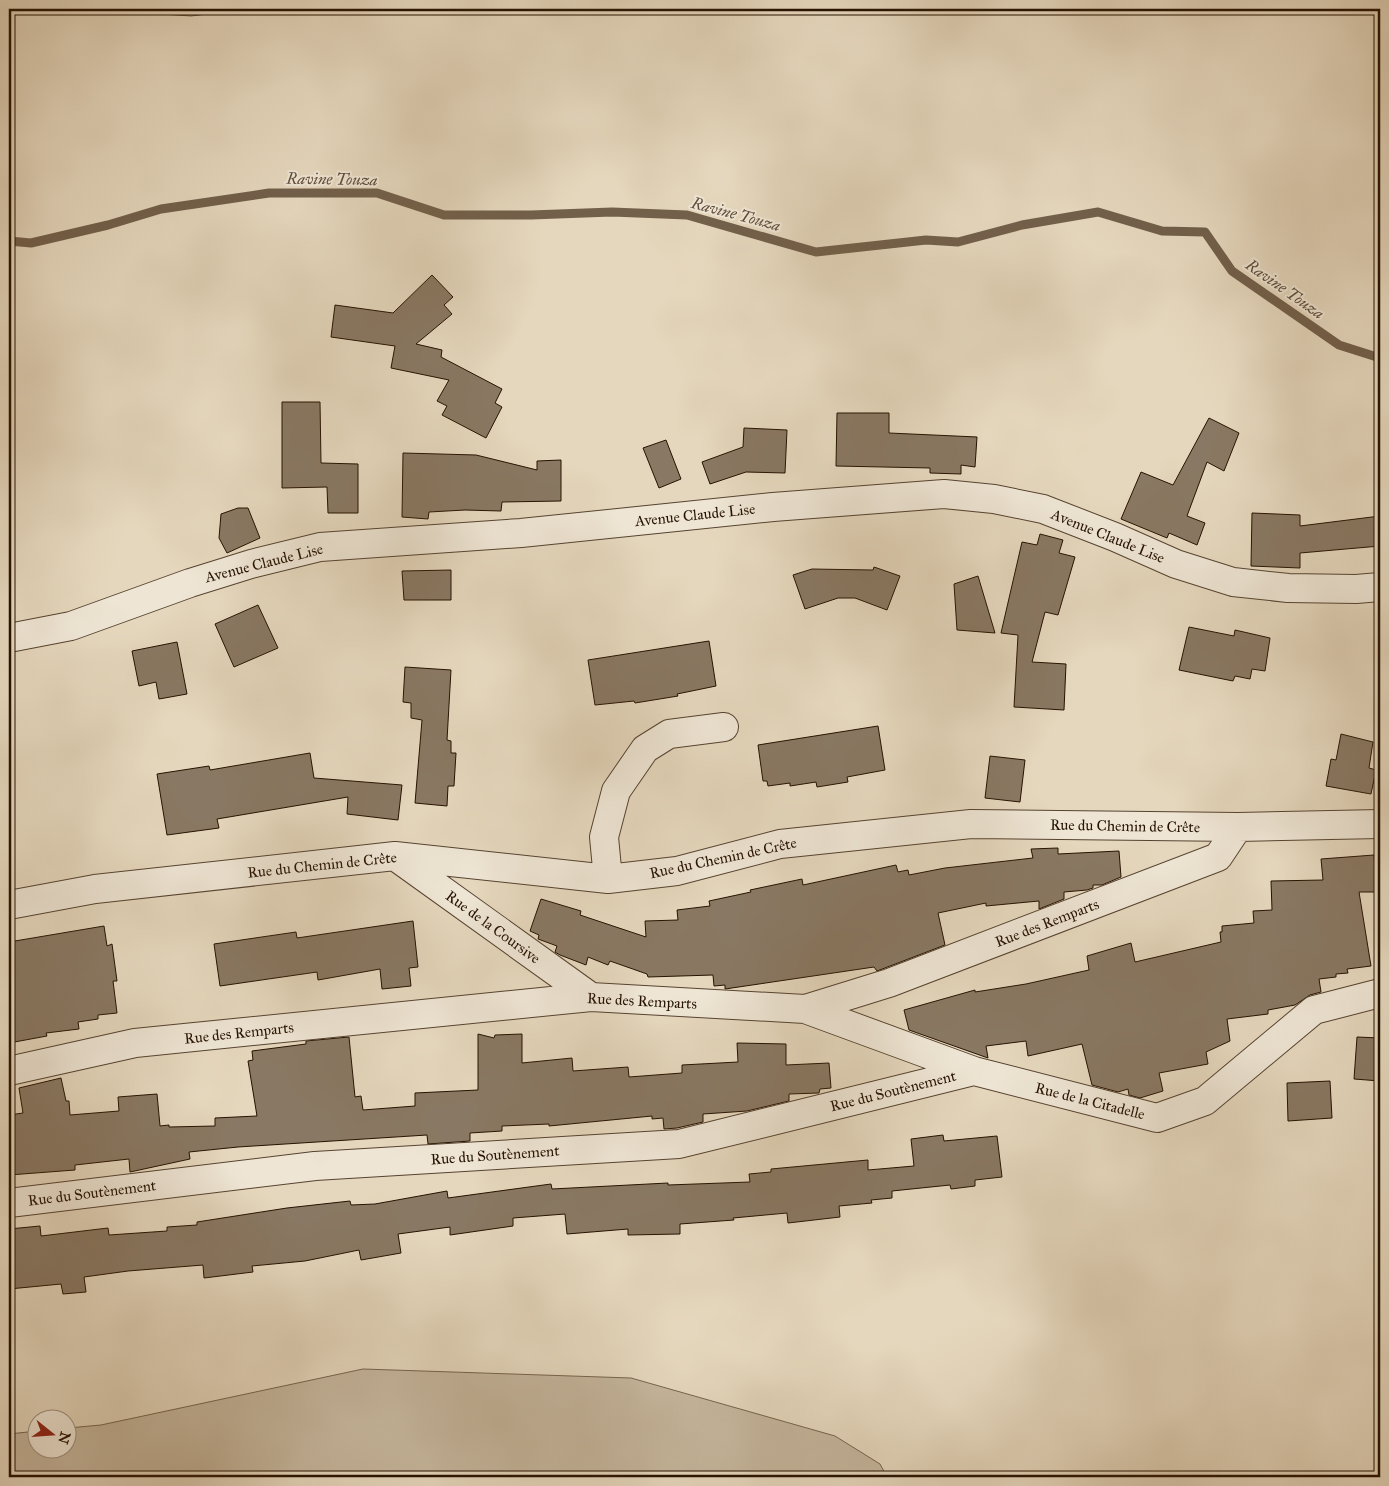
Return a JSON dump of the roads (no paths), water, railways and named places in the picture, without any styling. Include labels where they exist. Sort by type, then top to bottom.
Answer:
[{"type":"street","name":"Avenue Claude Lise","points":[[9,638],[71,626],[199,580],[251,564],[320,547],[521,533],[773,507],[944,494],[994,499],[1042,509],[1116,537],[1176,564],[1233,582],[1288,588],[1356,589],[1380,587]]},
{"type":"street","points":[[608,879],[604,836],[616,791],[645,749],[669,734],[724,728]]},
{"type":"street","name":"Rue du Chemin de Crête","points":[[9,904],[95,889],[395,856],[608,879],[677,871],[780,844],[971,824],[1238,828],[1380,824]]},
{"type":"street","name":"Rue des Remparts","points":[[9,1071],[135,1044],[591,997],[806,1008],[889,983],[1218,857],[1238,828]]},
{"type":"street","name":"Rue de la Coursive","points":[[395,856],[591,997]]},
{"type":"street","name":"Rue de la Citadelle","points":[[806,1008],[974,1071],[1157,1118],[1204,1101],[1314,1010],[1380,993]]},
{"type":"street","name":"Rue du Soutènement","points":[[9,1203],[315,1166],[679,1144],[974,1071]]},
{"type":"waterway","name":"Ravine Touza","points":[[9,241],[31,243],[108,225],[161,209],[269,193],[377,193],[444,215],[531,215],[612,212],[687,215],[816,252],[926,240],[958,242],[1022,225],[1098,212],[1162,231],[1205,232],[1232,271],[1339,345],[1380,358]]}]
